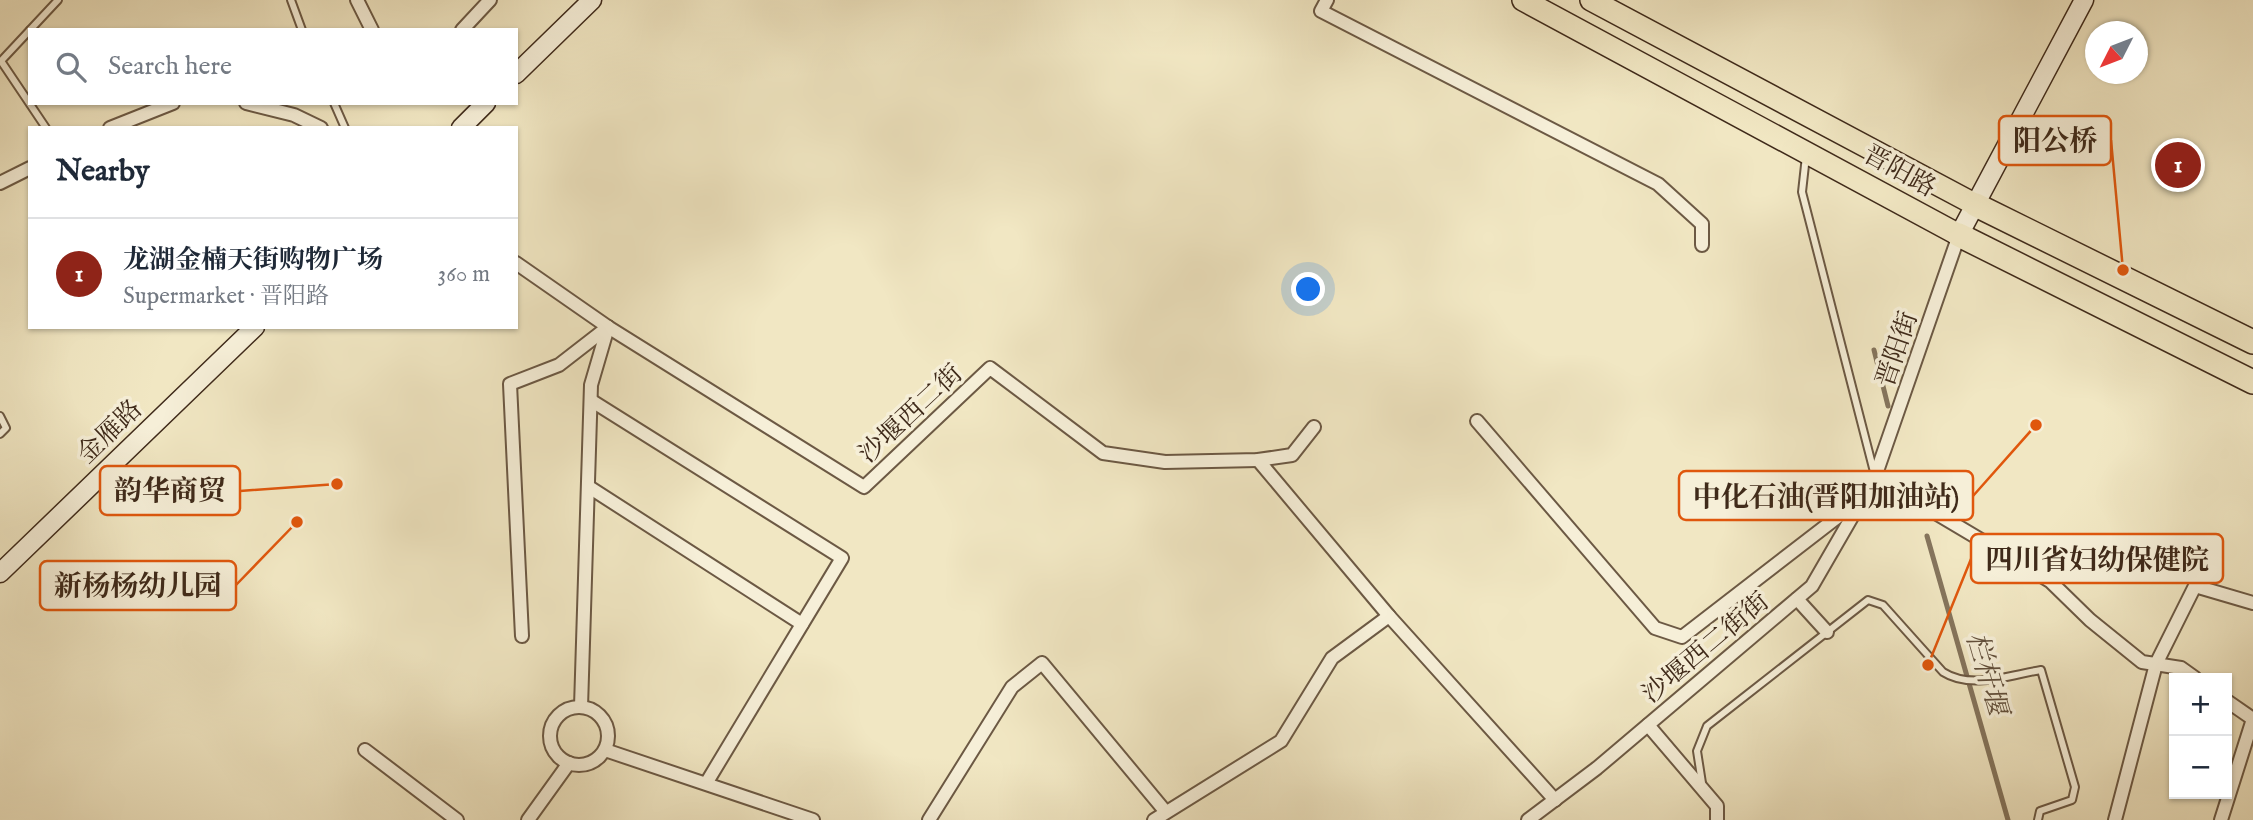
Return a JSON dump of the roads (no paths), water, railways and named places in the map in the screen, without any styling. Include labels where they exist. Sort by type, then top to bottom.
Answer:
[{"type":"highway","name":"晋阳路","points":[[1976,205],[2253,342]]},
{"type":"highway","name":"晋阳路","points":[[1959,235],[2148,326],[2253,382]]},
{"type":"main road","name":"晋阳路","points":[[1523,0],[1959,235]]},
{"type":"main road","name":"晋阳路","points":[[1591,0],[1976,205]]},
{"type":"street","points":[[357,0],[371,28]]},
{"type":"street","points":[[464,28],[490,0]]},
{"type":"street","points":[[518,72],[592,0]]},
{"type":"street","points":[[1327,0],[1321,11],[1658,184],[1702,224],[1702,246]]},
{"type":"street","points":[[1959,235],[2084,0]]},
{"type":"street","points":[[115,126],[168,105]]},
{"type":"street","points":[[254,105],[294,115],[317,126]]},
{"type":"street","points":[[463,126],[484,105]]},
{"type":"street","points":[[0,183],[28,169]]},
{"type":"street","name":"晋阳街","points":[[1875,478],[1959,235]]},
{"type":"street","name":"沙堰西二街","points":[[518,263],[608,327],[864,486],[990,368],[1103,453],[1165,462],[1258,460],[1292,455],[1314,427]]},
{"type":"street","points":[[581,707],[591,386],[608,327]]},
{"type":"street","points":[[522,636],[510,384],[559,365],[608,327]]},
{"type":"street","name":"金雁路","points":[[0,573],[253,329]]},
{"type":"street","points":[[592,401],[842,558],[707,782]]},
{"type":"street","points":[[1477,421],[1655,628],[1682,637],[1863,498]]},
{"type":"street","points":[[1258,460],[1389,616],[1555,800]]},
{"type":"street","points":[[1875,478],[2050,582],[2141,662],[2181,668],[2188,673]]},
{"type":"street","name":"沙堰西二街街","points":[[1528,820],[1648,725],[1812,586],[1875,478]]},
{"type":"street","points":[[589,487],[802,624]]},
{"type":"street","points":[[2115,820],[2155,664],[2195,586],[2253,603]]},
{"type":"street","points":[[1797,599],[1827,632]]},
{"type":"street","points":[[1154,820],[1281,741],[1332,658],[1389,616]]},
{"type":"street","points":[[929,820],[1012,687],[1042,663],[1165,811]]},
{"type":"street","points":[[2221,820],[2253,719],[2232,704]]},
{"type":"street","points":[[581,707],[597,713],[607,726],[605,750],[593,762],[569,763],[552,746],[551,729],[565,710],[581,707]]},
{"type":"street","points":[[1648,725],[1717,806],[1717,820]]},
{"type":"street","points":[[365,750],[457,820]]},
{"type":"street","points":[[605,750],[707,782],[813,820]]},
{"type":"street","points":[[528,820],[569,763]]},
{"type":"lane","points":[[32,28],[58,0]]},
{"type":"lane","points":[[291,0],[301,28]]},
{"type":"lane","points":[[28,32],[1,61],[28,101]]},
{"type":"lane","points":[[31,105],[45,126]]},
{"type":"lane","points":[[335,105],[344,126]]},
{"type":"lane","points":[[1807,151],[1802,192],[1875,478]]},
{"type":"lane","points":[[0,416],[6,428],[0,434]]},
{"type":"lane","points":[[1702,789],[1697,751],[1707,726],[1868,600],[1883,605],[1943,672],[1954,679],[1973,682],[2040,670],[2075,787],[2071,800],[2040,811],[2038,820]]},
{"type":"waterway","name":"栏杆堰","points":[[1874,350],[1888,406]]},
{"type":"waterway","name":"栏杆堰","points":[[1927,536],[2008,820]]},
{"type":"place","name":"龙湖金楠天街购物广场","points":[[2178,165]]},
{"type":"place","name":"阳公桥","points":[[2123,270]]},
{"type":"place","name":"中化石油(晋阳加油站)","points":[[2036,425]]},
{"type":"place","name":"韵华商贸","points":[[337,484]]},
{"type":"place","name":"新杨杨幼儿园","points":[[297,522]]},
{"type":"place","name":"四川省妇幼保健院","points":[[1928,665]]}]
